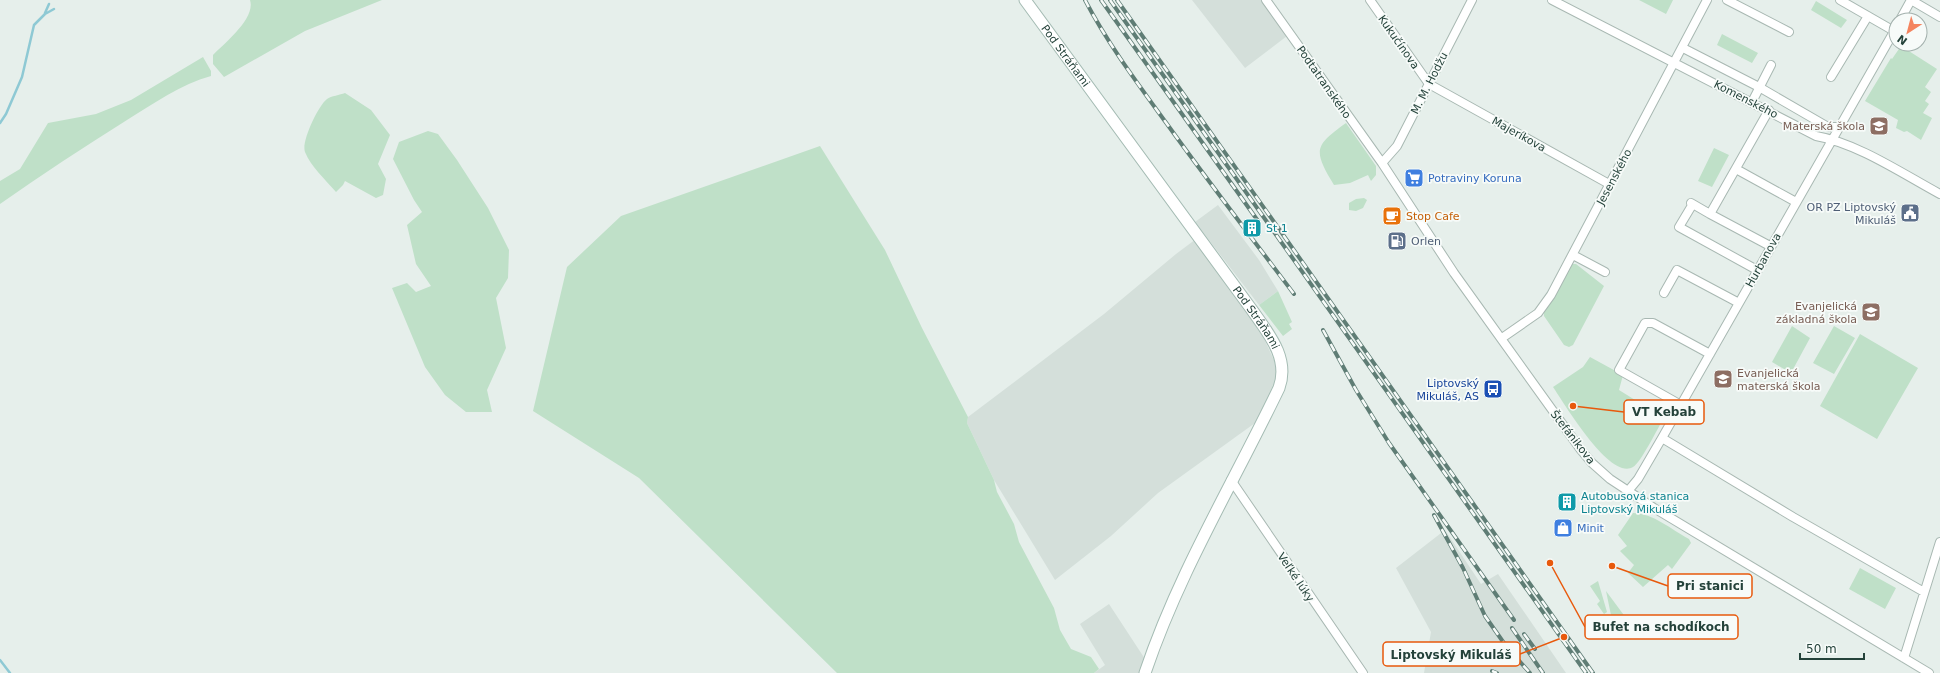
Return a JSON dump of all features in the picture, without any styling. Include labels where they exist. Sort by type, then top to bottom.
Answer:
[{"type":"street","name":"Pod Stráňami","points":[[1025,0],[1252,310],[1280,355],[1283,370],[1281,381],[1184,574],[1145,673]]},
{"type":"street","name":"Podtatranského","points":[[1266,0],[1382,163]]},
{"type":"street","name":"Kukučínova","points":[[1370,0],[1429,84]]},
{"type":"street","name":"M. M. Hodžu","points":[[1382,163],[1397,146],[1472,0]]},
{"type":"street","name":"Komenského","points":[[1552,0],[1769,110],[1816,136],[1832,138],[1851,146],[1940,194]]},
{"type":"street","name":"Jesenského","points":[[1502,338],[1542,308],[1573,256],[1609,184],[1683,48],[1707,0]]},
{"type":"street","points":[[1727,0],[1789,32]]},
{"type":"street","points":[[1840,0],[1888,26]]},
{"type":"street","points":[[1904,12],[1911,0],[1940,17]]},
{"type":"street","points":[[1831,77],[1868,16]]},
{"type":"street","name":"Hurbanova","points":[[1628,492],[1638,479],[1662,438],[1770,246],[1888,42]]},
{"type":"street","points":[[1683,48],[1760,87],[1828,127],[1838,128]]},
{"type":"street","points":[[1752,102],[1771,65]]},
{"type":"street","name":"Majeríkova","points":[[1429,84],[1609,184]]},
{"type":"street","points":[[1710,214],[1769,110]]},
{"type":"street","name":"Štefánikova","points":[[1382,163],[1454,272],[1586,457],[1628,492],[1929,673]]},
{"type":"street","points":[[1736,169],[1796,202]]},
{"type":"street","points":[[1757,270],[1680,227],[1691,205],[1770,246]]},
{"type":"street","points":[[1573,256],[1605,272]]},
{"type":"street","points":[[1664,293],[1677,270],[1739,303]]},
{"type":"street","points":[[1681,405],[1619,370],[1645,323],[1652,323],[1710,354]]},
{"type":"street","points":[[1662,438],[1924,592]]},
{"type":"street","name":"Veľké lúky","points":[[1231,480],[1362,673]]},
{"type":"street","points":[[1904,658],[1940,542]]},
{"type":"shaded area","points":[[1192,0],[1262,0],[1287,36],[1245,68]]},
{"type":"shaded area","points":[[1218,205],[1259,260],[1278,291],[1259,305],[1195,222]]},
{"type":"shaded area","points":[[1196,239],[1261,332],[1278,369],[1273,388],[1266,405],[1255,423],[1158,493],[1111,536],[1055,580],[994,480],[967,423],[968,417],[1104,314]]},
{"type":"shaded area","points":[[1445,530],[1481,584],[1498,574],[1566,673],[1424,673],[1431,632],[1396,568]]},
{"type":"shaded area","points":[[1109,604],[1145,659],[1140,673],[1094,673],[1105,665],[1080,624]]},
{"type":"green space","points":[[250,0],[382,0],[305,31],[224,77],[213,64],[213,55],[232,37],[244,22],[251,7]]},
{"type":"green space","points":[[1639,0],[1673,0],[1666,14]]},
{"type":"green space","points":[[1816,1],[1847,20],[1841,28],[1811,10]]},
{"type":"green space","points":[[1722,34],[1758,53],[1752,63],[1717,45]]},
{"type":"green space","points":[[1897,52],[1910,52],[1937,69],[1925,87],[1931,92],[1925,101],[1929,104],[1923,113],[1932,118],[1921,140],[1907,131],[1904,132],[1896,128],[1898,120],[1865,101],[1891,58],[1892,59]]},
{"type":"green space","points":[[203,57],[211,71],[211,76],[178,89],[157,101],[63,161],[0,204],[0,181],[20,169],[48,123],[96,114],[131,100]]},
{"type":"green space","points":[[345,93],[371,110],[390,135],[378,164],[386,179],[383,195],[376,198],[345,181],[336,192],[315,168],[305,152],[305,140],[311,124],[323,103],[331,97]]},
{"type":"green space","points":[[1346,123],[1376,166],[1376,175],[1371,181],[1368,175],[1350,183],[1334,185],[1323,164],[1320,156],[1320,150],[1323,143],[1328,137]]},
{"type":"green space","points":[[428,131],[438,134],[457,160],[488,208],[509,250],[508,278],[496,298],[506,348],[487,390],[492,412],[466,412],[445,395],[425,367],[392,288],[407,283],[416,292],[431,286],[416,264],[407,225],[422,212],[414,200],[393,159],[399,142]]},
{"type":"green space","points":[[820,146],[885,250],[922,328],[968,417],[967,423],[994,480],[997,492],[1014,524],[1019,542],[1054,608],[1060,630],[1071,649],[1091,657],[1099,669],[1094,673],[837,673],[639,478],[533,411],[567,267],[621,216]]},
{"type":"green space","points":[[1714,148],[1729,155],[1712,187],[1698,181]]},
{"type":"green space","points":[[1364,198],[1367,200],[1363,208],[1356,211],[1349,210],[1349,203],[1356,199]]},
{"type":"green space","points":[[1572,264],[1576,264],[1604,286],[1573,345],[1569,347],[1564,345],[1544,316],[1544,311]]},
{"type":"green space","points":[[1278,291],[1292,322],[1289,324],[1292,329],[1283,336],[1259,305]]},
{"type":"green space","points":[[1792,326],[1810,338],[1791,373],[1772,362]]},
{"type":"green space","points":[[1834,326],[1855,338],[1834,374],[1813,363]]},
{"type":"green space","points":[[1860,334],[1918,368],[1877,439],[1820,406]]},
{"type":"green space","points":[[1590,357],[1623,375],[1619,390],[1664,418],[1645,452],[1633,467],[1623,468],[1612,463],[1600,452],[1577,423],[1553,387],[1583,367]]},
{"type":"green space","points":[[1633,513],[1655,519],[1689,539],[1691,543],[1672,569],[1668,565],[1643,587],[1628,573],[1634,565],[1620,551],[1627,546],[1618,535]]},
{"type":"green space","points":[[1860,568],[1896,588],[1885,609],[1849,589]]},
{"type":"green space","points":[[1598,581],[1607,612],[1604,614],[1597,604],[1600,601],[1590,586]]},
{"type":"green space","points":[[1606,591],[1629,622],[1612,620]]},
{"type":"waterway","points":[[45,13],[49,4]]},
{"type":"waterway","points":[[0,123],[6,114],[22,77],[34,25],[45,14],[54,9]]},
{"type":"waterway","points":[[0,660],[10,673]]},
{"type":"railway","points":[[1085,0],[1103,32],[1134,79],[1294,294]]},
{"type":"railway","points":[[1101,0],[1258,221]]},
{"type":"railway","points":[[1110,0],[1586,673]]},
{"type":"railway","points":[[1117,0],[1593,673]]},
{"type":"railway","points":[[1323,330],[1356,390],[1389,443],[1514,620]]},
{"type":"railway","points":[[1434,515],[1463,568],[1485,616],[1506,646],[1530,673]]},
{"type":"railway","points":[[1512,628],[1543,673]]},
{"type":"railway","points":[[1524,634],[1535,649]]},
{"type":"railway","points":[[1492,671],[1497,673]]},
{"type":"place","name":"Materská škola","points":[[1879,126]]},
{"type":"place","name":"Potraviny Koruna","points":[[1414,178]]},
{"type":"place","name":"OR PZ Liptovský Mikuláš","points":[[1910,213]]},
{"type":"place","name":"Stop Cafe","points":[[1392,216]]},
{"type":"place","name":"St 1","points":[[1252,228]]},
{"type":"place","name":"Orlen","points":[[1397,241]]},
{"type":"place","name":"Evanjelická základná škola","points":[[1871,312]]},
{"type":"place","name":"Evanjelická materská škola","points":[[1723,379]]},
{"type":"place","name":"Liptovský Mikuláš, AS","points":[[1493,389]]},
{"type":"place","name":"VT Kebab","points":[[1573,406]]},
{"type":"place","name":"Autobusová stanica Liptovský Mikuláš","points":[[1567,502]]},
{"type":"place","name":"Minit","points":[[1563,528]]},
{"type":"place","name":"Bufet na schodíkoch","points":[[1550,563]]},
{"type":"place","name":"Pri stanici","points":[[1612,566]]},
{"type":"place","name":"Liptovský Mikuláš","points":[[1564,637]]}]
